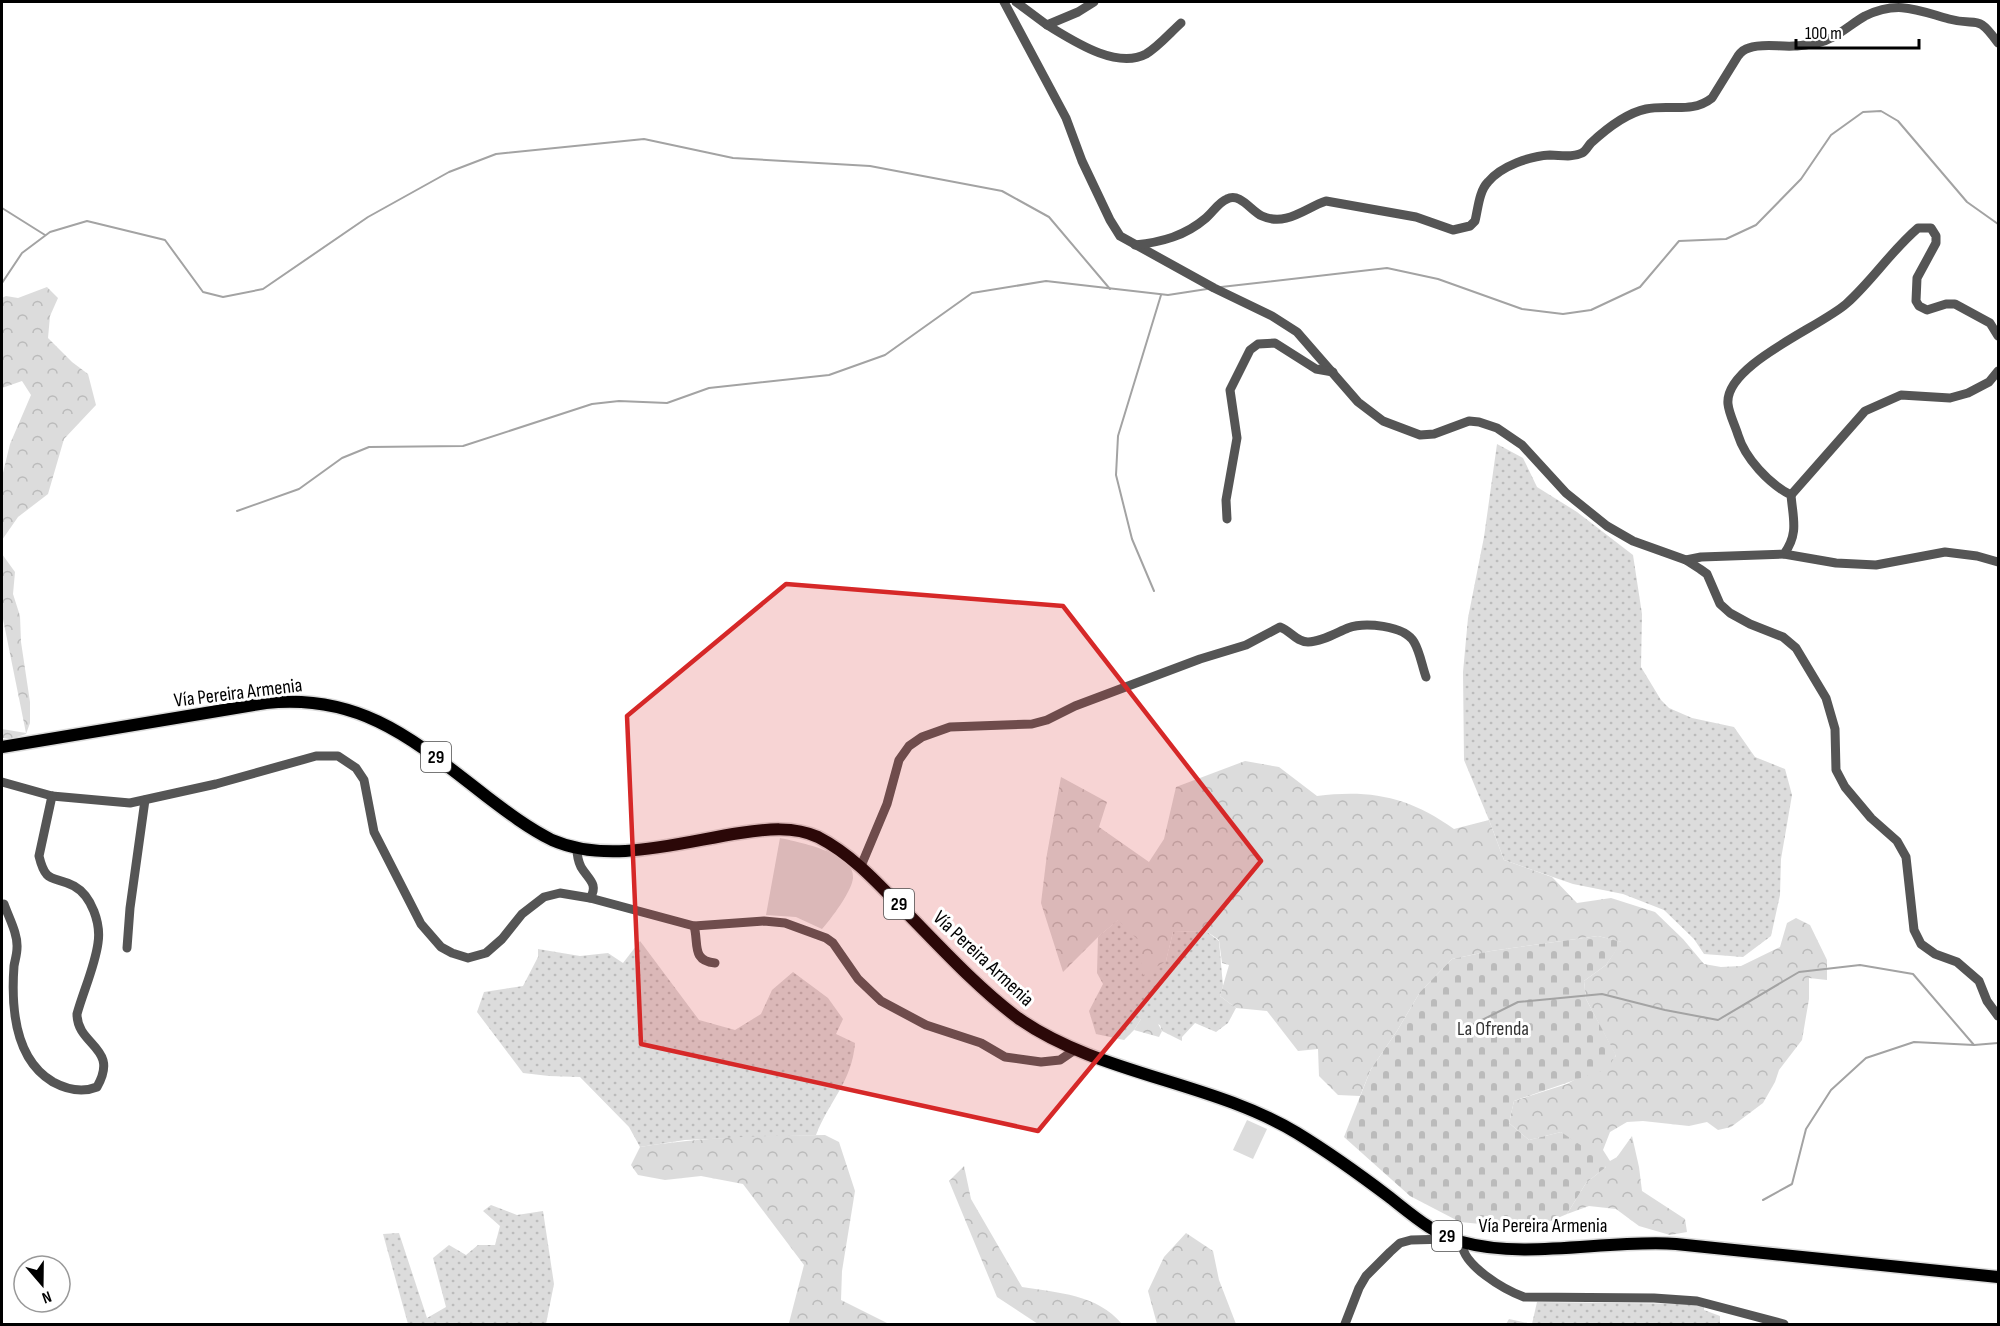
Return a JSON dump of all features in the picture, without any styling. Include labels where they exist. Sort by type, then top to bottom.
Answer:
[{"type":"main road","name":"Vía Pereira Armenia","points":[[2,747],[266,704],[297,701],[328,704],[368,716],[398,731],[529,827],[553,840],[577,848],[610,852],[634,851],[748,832],[787,830],[796,830],[819,838],[861,866],[995,1000],[1031,1027],[1076,1049],[1273,1119],[1309,1140],[1426,1224],[1457,1240],[1490,1247],[1525,1248],[1676,1244],[1998,1277]]},
{"type":"street","points":[[1004,2],[1066,118],[1082,162],[1120,236],[1214,288],[1272,316],[1297,332],[1358,402],[1383,422],[1420,435],[1434,434],[1468,421],[1497,428],[1522,445],[1566,493],[1607,526],[1633,541],[1686,560],[1707,574],[1720,604],[1730,613],[1783,637],[1796,648],[1826,698],[1836,729],[1835,762],[1840,778],[1871,818],[1896,841],[1906,857],[1914,930],[1921,944],[1935,954],[1957,962],[1978,981],[1987,1001],[1998,1016]]},
{"type":"street","points":[[1016,2],[1047,25],[1083,47],[1122,59],[1145,54],[1181,23]]},
{"type":"street","points":[[1047,25],[1078,12],[1094,2]]},
{"type":"street","points":[[1135,245],[1164,242],[1194,227],[1226,199],[1234,197],[1262,216],[1272,219],[1284,220],[1305,212],[1315,204],[1326,201],[1416,217],[1454,230],[1462,230],[1475,221],[1482,192],[1487,182],[1496,175],[1528,158],[1550,155],[1572,156],[1582,153],[1609,129],[1643,110],[1656,107],[1696,107],[1706,103],[1712,98],[1738,56],[1743,50],[1751,47],[1796,46],[1821,42],[1844,31],[1865,16],[1885,9],[1909,7],[1950,19],[1977,21],[1984,25],[1998,43]]},
{"type":"street","points":[[1791,495],[1782,490],[1761,470],[1741,443],[1728,404],[1730,390],[1739,377],[1757,360],[1844,306],[1917,228],[1930,228],[1936,243],[1917,278],[1918,306],[1927,310],[1946,304],[1955,304],[1990,323],[1998,336]]},
{"type":"street","points":[[1227,519],[1226,500],[1237,438],[1230,390],[1250,350],[1258,344],[1275,343],[1316,369],[1333,372]]},
{"type":"street","points":[[1784,554],[1792,543],[1795,533],[1791,495],[1865,411],[1901,395],[1950,398],[1968,393],[1989,382],[1998,371]]},
{"type":"street","points":[[1686,560],[1701,557],[1784,554],[1836,563],[1876,565],[1945,552],[1977,556],[1998,562]]},
{"type":"street","points":[[861,866],[887,804],[899,760],[909,746],[933,732],[950,727],[1032,724],[1047,720],[1075,706],[1189,663],[1246,645],[1280,627],[1299,641],[1311,642],[1351,626],[1375,625],[1395,629],[1413,640],[1426,677]]},
{"type":"street","points":[[2,782],[52,796],[116,803],[145,800],[270,770],[316,756],[338,756],[356,768],[364,780],[374,832],[421,924],[441,947],[452,954],[468,958],[486,953],[502,939],[522,914],[544,897],[560,893],[590,898],[694,926],[764,921],[785,923],[826,938],[833,943],[858,979],[881,1001],[926,1024],[981,1043],[1005,1057],[1041,1062],[1060,1060],[1076,1049]]},
{"type":"street","points":[[4,904],[16,936],[18,949],[14,965],[14,1018],[28,1058],[35,1069],[56,1083],[86,1091],[97,1087],[104,1071],[103,1061],[98,1049],[80,1030],[77,1014],[98,942],[98,925],[84,893],[72,885],[51,879],[41,862],[39,856],[52,796]]},
{"type":"street","points":[[127,948],[130,908],[145,800]]},
{"type":"street","points":[[577,848],[579,861],[593,884],[594,888],[590,898]]},
{"type":"street","points":[[694,926],[698,954],[706,962],[715,963]]},
{"type":"street","points":[[1345,1324],[1366,1276],[1395,1247],[1411,1240],[1457,1240],[1464,1255],[1479,1269],[1508,1291],[1524,1297],[1654,1298],[1697,1301],[1784,1324]]},
{"type":"highlighted area","points":[[786,584],[1063,606],[1261,861],[1038,1131],[641,1044],[627,716]]},
{"type":"green space","points":[[47,287],[58,298],[50,316],[48,338],[88,374],[96,405],[64,439],[48,494],[18,517],[2,540],[2,477],[10,444],[31,395],[22,381],[2,388],[2,298],[6,296],[18,298]]},
{"type":"green space","points":[[1497,444],[1523,458],[1537,487],[1577,512],[1633,555],[1642,614],[1641,667],[1661,700],[1669,708],[1692,718],[1734,727],[1755,757],[1785,769],[1792,795],[1781,859],[1780,895],[1771,936],[1743,957],[1704,954],[1694,939],[1664,910],[1623,894],[1573,884],[1504,860],[1464,760],[1463,672],[1468,618],[1484,537]]},
{"type":"green space","points":[[2,554],[15,572],[13,594],[20,616],[21,642],[30,702],[30,723],[26,734],[14,738],[2,738],[2,729],[26,733],[2,614]]},
{"type":"green space","points":[[1245,761],[1279,767],[1317,796],[1355,794],[1389,798],[1421,809],[1454,829],[1489,820],[1504,860],[1552,877],[1577,903],[1611,898],[1655,912],[1683,939],[1704,964],[1721,967],[1741,966],[1780,947],[1787,923],[1796,918],[1810,925],[1827,960],[1827,980],[1809,978],[1809,999],[1802,1040],[1779,1070],[1763,1103],[1731,1127],[1718,1130],[1707,1122],[1689,1126],[1643,1121],[1627,1122],[1610,1132],[1603,1150],[1610,1161],[1617,1157],[1632,1136],[1642,1191],[1685,1219],[1687,1232],[1670,1235],[1639,1226],[1616,1209],[1589,1206],[1567,1214],[1586,1183],[1606,1167],[1561,1132],[1529,1140],[1509,1123],[1514,1101],[1567,1084],[1616,1056],[1586,999],[1584,981],[1606,965],[1621,942],[1598,936],[1491,951],[1452,959],[1420,992],[1371,1069],[1360,1096],[1338,1095],[1319,1076],[1318,1049],[1298,1051],[1267,1011],[1236,1008],[1220,996],[1229,965],[1222,963],[1219,940],[1206,931],[1173,932],[1166,961],[1143,975],[1138,940],[1118,920],[1063,972],[1041,903],[1061,777],[1107,802],[1099,827],[1149,862],[1164,839],[1176,787]]},
{"type":"green space","points":[[780,838],[836,855],[851,869],[852,884],[836,912],[822,929],[796,917],[766,915]]},
{"type":"green space","points":[[1119,919],[1138,940],[1166,961],[1173,932],[1206,931],[1219,941],[1223,986],[1220,996],[1236,1008],[1228,1023],[1216,1032],[1195,1023],[1182,1037],[1182,1041],[1162,1031],[1160,1025],[1141,1019],[1124,1040],[1096,1034],[1089,1011],[1103,984],[1097,973],[1098,937]]},
{"type":"green space","name":"La Ofrenda","points":[[1598,936],[1622,942],[1606,965],[1584,981],[1586,999],[1616,1055],[1607,1069],[1514,1101],[1509,1123],[1529,1140],[1561,1132],[1600,1158],[1606,1167],[1586,1183],[1567,1214],[1532,1229],[1460,1222],[1410,1196],[1344,1137],[1371,1069],[1420,992],[1452,959],[1491,951]]},
{"type":"green space","points":[[640,941],[699,1020],[735,1030],[761,1014],[772,990],[793,972],[828,998],[843,1019],[836,1034],[855,1043],[845,1080],[816,1135],[685,1140],[640,1147],[629,1127],[580,1077],[523,1073],[477,1012],[484,992],[523,986],[538,957],[538,949],[580,956],[608,953],[623,963]]},
{"type":"green space","points":[[1154,1017],[1162,1031],[1159,1037],[1134,1030],[1141,1019]]},
{"type":"green space","points":[[1247,1120],[1267,1129],[1253,1159],[1233,1150]]},
{"type":"green space","points":[[825,1135],[839,1142],[855,1191],[842,1271],[841,1300],[889,1324],[789,1323],[804,1265],[743,1184],[701,1176],[665,1180],[638,1175],[631,1165],[640,1147],[709,1139]]},
{"type":"green space","points":[[964,1166],[971,1199],[1022,1287],[1076,1296],[1101,1306],[1122,1324],[1038,1324],[997,1297],[949,1181]]},
{"type":"green space","points":[[491,1205],[517,1215],[543,1211],[554,1284],[546,1324],[408,1324],[383,1234],[399,1233],[427,1318],[446,1307],[433,1258],[449,1245],[466,1255],[478,1245],[495,1245],[500,1226],[483,1211]]},
{"type":"green space","points":[[1186,1233],[1213,1251],[1219,1280],[1236,1324],[1157,1324],[1148,1291],[1164,1257]]},
{"type":"green space","points":[[1537,1302],[1704,1304],[1704,1310],[1720,1316],[1720,1324],[1532,1324]]},
{"type":"green space","points":[[1509,1319],[1532,1324],[1506,1324]]},
{"type":"waterway","points":[[1221,287],[1387,268],[1438,279],[1522,309],[1563,314],[1591,310],[1640,287],[1679,241],[1726,239],[1756,225],[1801,179],[1831,135],[1863,112],[1881,111],[1898,121],[1967,202],[1998,224]]},
{"type":"waterway","points":[[2,283],[22,253],[50,232],[87,221],[165,240],[203,292],[223,297],[263,289],[368,217],[449,172],[496,154],[644,139],[733,158],[870,166],[1002,191],[1049,217],[1110,289]]},
{"type":"waterway","points":[[2,208],[45,235]]},
{"type":"waterway","points":[[237,511],[299,489],[342,458],[369,447],[463,446],[592,404],[619,401],[667,403],[709,388],[829,375],[885,355],[972,293],[1046,281],[1168,295],[1207,289]]},
{"type":"waterway","points":[[1154,591],[1132,539],[1116,475],[1118,436],[1161,295]]},
{"type":"waterway","points":[[1474,1024],[1518,1002],[1602,994],[1665,1010],[1718,1020],[1799,972],[1860,965],[1913,974],[1974,1045]]},
{"type":"waterway","points":[[1763,1200],[1792,1184],[1806,1129],[1831,1090],[1866,1058],[1914,1042],[1974,1045],[1998,1043]]}]
